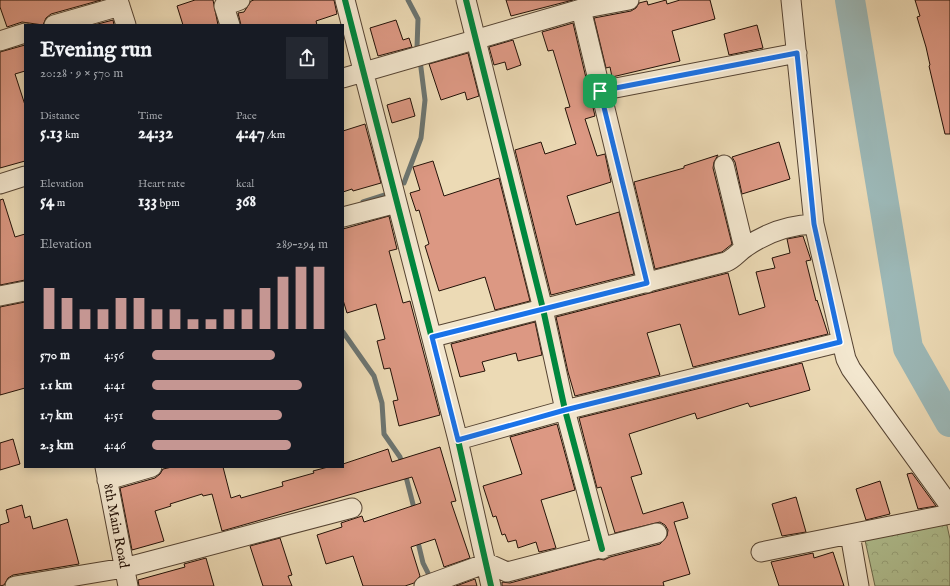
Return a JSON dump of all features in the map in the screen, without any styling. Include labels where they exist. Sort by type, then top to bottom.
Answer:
[{"type":"street","points":[[345,0],[458,440],[491,586]]},
{"type":"street","points":[[466,0],[544,309],[565,410],[602,549]]},
{"type":"street","points":[[344,78],[581,8],[629,0]]},
{"type":"street","points":[[791,0],[814,224],[840,342],[850,369],[950,506]]},
{"type":"street","points":[[229,2],[230,24]]},
{"type":"street","points":[[57,24],[119,3],[126,24]]},
{"type":"street","points":[[581,8],[647,283]]},
{"type":"street","points":[[0,41],[24,33]]},
{"type":"street","points":[[600,91],[797,53]]},
{"type":"street","points":[[724,165],[744,248]]},
{"type":"street","points":[[0,184],[24,176]]},
{"type":"street","points":[[344,216],[397,203]]},
{"type":"street","points":[[432,337],[726,262],[736,257],[744,248],[769,233],[803,224],[814,224]]},
{"type":"street","points":[[0,296],[24,291]]},
{"type":"street","points":[[458,440],[565,410],[840,342]]},
{"type":"street","points":[[106,473],[144,468]]},
{"type":"street","name":"8th Main Road","points":[[106,473],[126,577]]},
{"type":"street","points":[[15,586],[126,577],[352,508]]},
{"type":"street","points":[[761,552],[950,514]]},
{"type":"street","points":[[424,586],[487,564],[507,572],[602,549],[657,533]]},
{"type":"street","points":[[850,534],[859,586]]},
{"type":"green space","points":[[946,521],[950,539],[950,586],[875,586],[865,540]]},
{"type":"building","points":[[0,0],[101,0],[51,14],[46,18],[43,24],[22,22],[7,27],[0,7]]},
{"type":"building","points":[[195,0],[213,0],[218,24],[183,24],[177,6]]},
{"type":"building","points":[[334,0],[337,14],[316,21],[317,24],[241,24],[238,13],[244,12],[251,1]]},
{"type":"building","points":[[506,0],[573,0],[511,16]]},
{"type":"building","points":[[666,0],[667,4],[680,0],[710,0],[715,19],[672,31],[680,61],[612,77],[610,67],[606,68],[594,18],[631,11],[636,8],[639,3],[647,1],[648,5]]},
{"type":"building","points":[[915,0],[950,0],[950,134],[945,134],[926,47],[917,17],[920,16]]},
{"type":"building","points":[[113,20],[114,24],[98,24]]},
{"type":"building","points":[[396,20],[403,40],[409,38],[412,47],[378,56],[370,28]]},
{"type":"building","points":[[573,23],[595,116],[585,119],[597,156],[605,154],[611,182],[567,196],[576,225],[619,212],[634,274],[551,295],[515,150],[541,142],[545,154],[576,144],[565,108],[570,107],[553,50],[548,51],[542,32]]},
{"type":"building","points":[[757,25],[763,48],[729,55],[724,34]]},
{"type":"building","points":[[513,40],[521,65],[507,70],[505,62],[494,65],[489,47]]},
{"type":"building","points":[[24,45],[24,71],[15,74],[24,102],[24,161],[0,168],[0,52]]},
{"type":"building","points":[[468,53],[479,96],[467,100],[465,92],[441,100],[429,64]]},
{"type":"building","points":[[410,98],[415,116],[392,123],[387,105]]},
{"type":"building","points":[[365,124],[381,183],[353,191],[352,189],[344,192],[344,131]]},
{"type":"building","points":[[779,142],[790,179],[742,194],[735,162],[732,157]]},
{"type":"building","points":[[718,155],[714,162],[713,168],[732,244],[722,252],[655,269],[634,182],[684,168],[684,166]]},
{"type":"building","points":[[433,161],[444,196],[499,178],[530,301],[495,310],[485,277],[439,291],[425,246],[429,244],[419,210],[416,211],[410,193],[420,190],[413,167]]},
{"type":"building","points":[[3,199],[15,237],[24,234],[24,280],[0,285],[0,200]]},
{"type":"building","points":[[389,216],[397,249],[389,251],[403,303],[410,301],[440,415],[399,426],[393,401],[398,400],[390,368],[384,369],[377,341],[385,339],[376,304],[347,313],[344,303],[344,229]]},
{"type":"building","points":[[803,236],[811,260],[806,261],[816,301],[817,300],[828,334],[693,367],[680,324],[647,333],[660,375],[575,396],[556,317],[728,273],[739,315],[765,307],[756,272],[775,268],[772,258],[790,253],[787,239]]},
{"type":"building","points":[[24,302],[24,388],[0,395],[0,307]]},
{"type":"building","points":[[535,322],[542,355],[518,361],[516,353],[482,362],[485,371],[460,377],[451,344]]},
{"type":"building","points":[[802,363],[810,390],[750,407],[748,403],[697,419],[695,413],[629,434],[642,474],[631,477],[643,514],[683,502],[688,518],[674,522],[690,574],[663,582],[664,586],[502,586],[502,582],[510,583],[599,559],[604,560],[610,557],[660,544],[667,536],[668,530],[665,525],[660,522],[615,533],[601,487],[597,488],[579,418]]},
{"type":"building","points":[[557,424],[575,490],[541,500],[556,548],[539,552],[536,542],[518,548],[516,540],[508,542],[505,534],[502,535],[496,516],[493,517],[483,486],[522,474],[510,437]]},
{"type":"building","points":[[13,439],[20,464],[0,470],[0,443]]},
{"type":"building","points":[[440,447],[456,501],[451,502],[470,558],[444,567],[435,539],[411,547],[420,576],[414,583],[405,586],[363,586],[353,556],[326,564],[317,535],[342,527],[341,523],[362,516],[364,522],[421,503],[412,477],[222,531],[212,494],[203,496],[202,494],[170,504],[171,506],[155,511],[164,541],[132,550],[120,488],[155,478],[163,469],[223,468],[231,498],[240,495],[241,498],[283,486],[282,482],[314,473],[313,471],[324,468],[344,468],[344,464],[388,449],[392,462]]},
{"type":"building","points":[[912,473],[936,506],[918,509],[907,474]]},
{"type":"building","points":[[880,481],[890,514],[866,520],[856,489]]},
{"type":"building","points":[[796,497],[806,532],[782,536],[772,504]]},
{"type":"building","points":[[22,505],[25,518],[30,516],[33,529],[67,519],[79,564],[13,575],[8,578],[4,585],[0,586],[0,525],[9,522],[6,510]]},
{"type":"building","points":[[280,538],[292,575],[288,576],[292,586],[263,586],[250,546]]},
{"type":"building","points":[[833,552],[844,586],[779,586],[771,562],[813,553],[814,558]]},
{"type":"building","points":[[206,558],[214,586],[139,586],[138,580],[185,567],[184,564]]},
{"type":"building","points":[[475,579],[477,586],[456,586]]},
{"type":"waterway","points":[[408,0],[418,19],[417,48]]},
{"type":"waterway","points":[[850,0],[908,348],[950,422]]},
{"type":"waterway","points":[[404,183],[421,138],[425,100],[420,60]]},
{"type":"waterway","points":[[363,202],[388,194]]},
{"type":"waterway","points":[[344,333],[374,376],[382,403],[384,434],[400,457],[403,466]]},
{"type":"waterway","points":[[405,473],[415,512]]},
{"type":"waterway","points":[[417,538],[423,563],[430,577]]},
{"type":"cycle path","points":[[345,0],[458,440],[491,586]]},
{"type":"cycle path","points":[[466,0],[543,309],[565,410],[602,549]]},
{"type":"route","points":[[797,53],[814,224],[840,342],[565,410],[458,440],[432,337],[647,283],[600,91],[797,53]]}]
